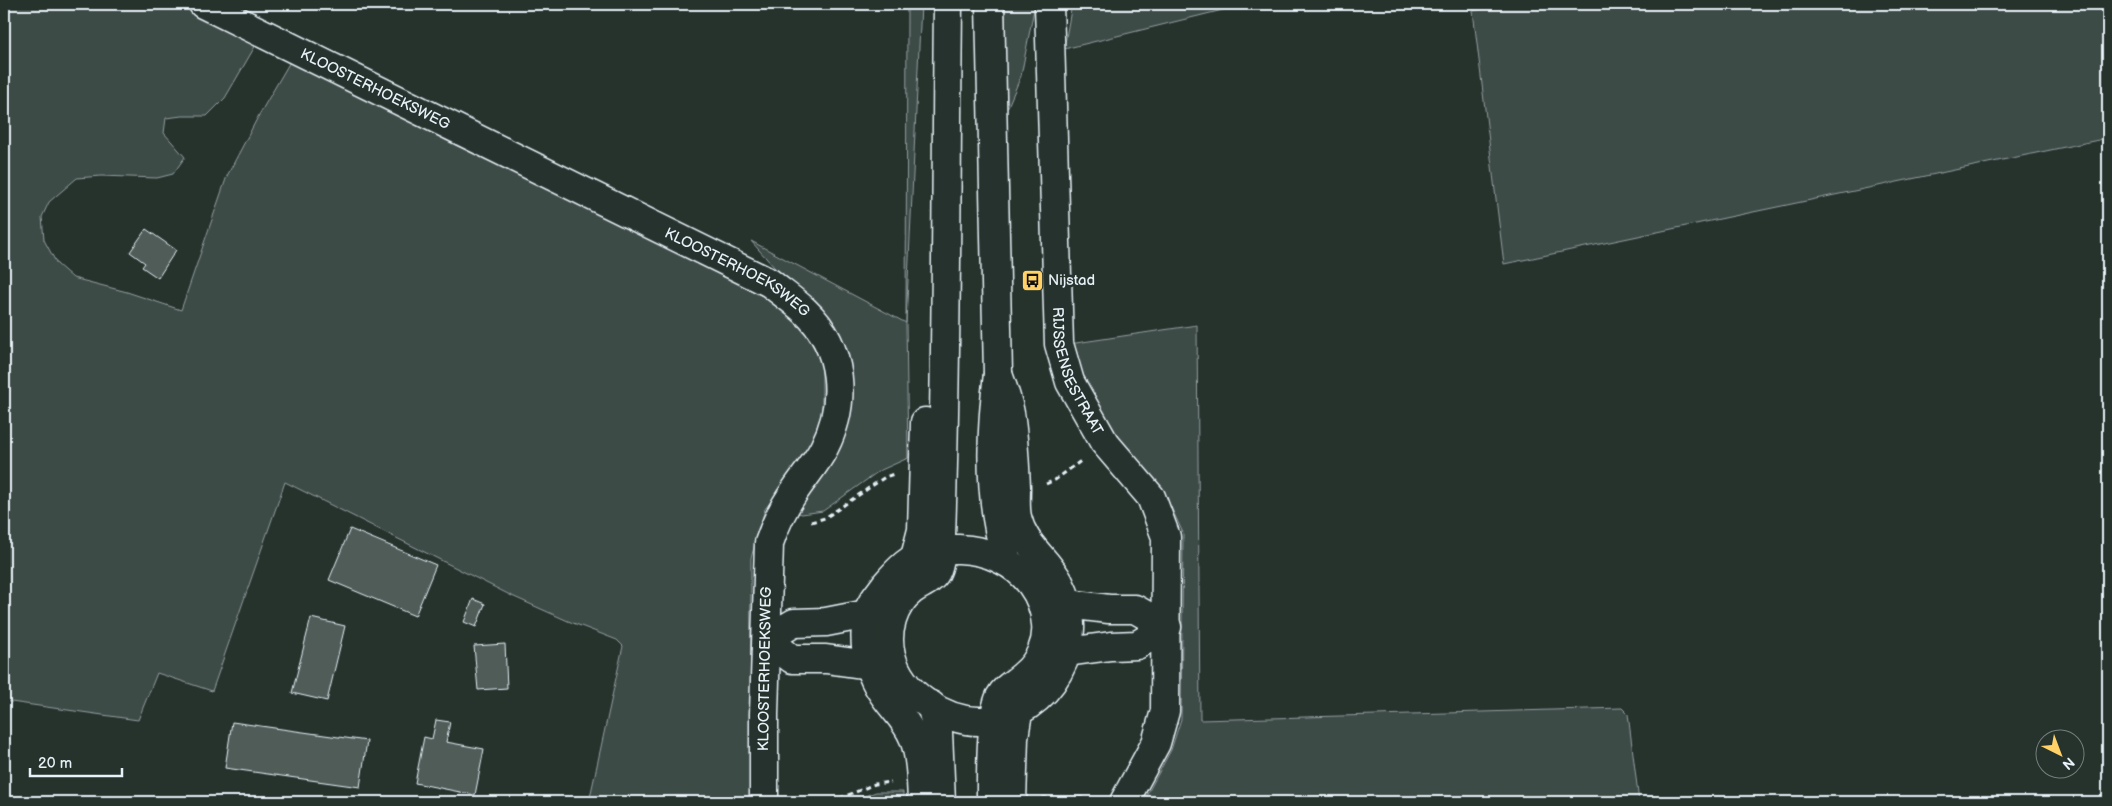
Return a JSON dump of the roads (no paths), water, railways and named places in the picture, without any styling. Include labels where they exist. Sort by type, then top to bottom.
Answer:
[{"type":"main road","name":"KLOOSTERHOEKSWEG","points":[[203,4],[770,283],[806,312],[821,332],[832,353],[840,385],[837,415],[824,449],[779,516],[768,543],[766,572],[767,639],[764,714],[764,802]]},
{"type":"main road","points":[[948,4],[941,549],[936,571],[928,580],[906,595],[897,607],[890,624],[889,639],[890,654],[896,670],[917,696],[951,716],[967,720],[1006,715],[1036,700],[1051,684],[1062,666],[1067,652],[1070,629],[1067,604],[1060,584],[1050,569],[1028,545],[1021,533],[1016,515],[1011,416],[998,374]]},
{"type":"main road","points":[[990,4],[998,374],[992,419],[994,485],[999,536],[1007,561]]},
{"type":"main road","name":"RIJSSENSESTRAAT","points":[[1049,4],[1059,344],[1070,382],[1104,442],[1151,497],[1166,537],[1166,711],[1162,729],[1156,743],[1124,802]]},
{"type":"main road","points":[[915,557],[922,530],[926,417],[944,363]]},
{"type":"main road","points":[[922,802],[919,761],[914,739],[904,719],[882,692],[869,665],[865,639],[867,614],[876,597],[888,582],[915,557],[941,549],[954,548],[992,554],[1007,561],[1035,589],[1045,614],[1045,644],[1037,662],[1001,696],[1014,736],[1012,802]]},
{"type":"main road","points":[[1040,600],[1109,609],[1135,609],[1167,627],[1137,645],[1110,646],[1067,652]]},
{"type":"main road","points":[[867,614],[826,622],[794,623],[767,639],[792,659],[826,659],[896,670]]},
{"type":"main road","points":[[931,705],[938,732],[941,802]]},
{"type":"main road","points":[[991,802],[1006,715]]},
{"type":"place","name":"Nijstad","points":[[1032,280]]}]
